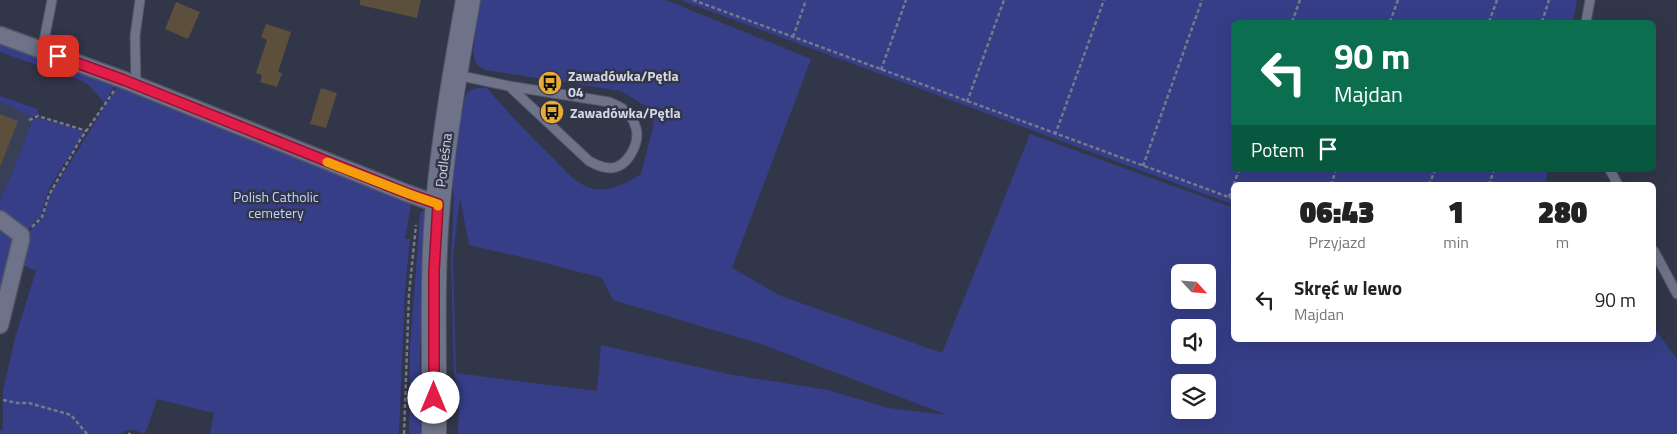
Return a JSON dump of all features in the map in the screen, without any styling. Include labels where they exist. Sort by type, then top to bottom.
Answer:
[{"type":"main road","name":"Podleśna","points":[[434,434],[434,271],[438,204],[455,74],[468,0]]},
{"type":"street","points":[[0,35],[128,82],[438,204]]},
{"type":"street","points":[[0,220],[21,235],[20,248],[0,325]]},
{"type":"lane","points":[[42,51],[52,0]]},
{"type":"lane","points":[[128,82],[140,0]]},
{"type":"lane","points":[[1586,20],[1590,0]]},
{"type":"lane","points":[[455,74],[509,86],[609,102],[622,108],[632,119],[637,130],[636,142],[631,154],[623,163],[613,168],[601,167],[589,161],[509,86]]},
{"type":"lane","points":[[1656,255],[1677,294]]},
{"type":"path","points":[[693,0],[1055,135],[1229,197],[1231,192]]},
{"type":"path","points":[[793,37],[806,0]]},
{"type":"path","points":[[881,70],[906,0]]},
{"type":"path","points":[[967,102],[1004,0]]},
{"type":"path","points":[[1055,135],[1104,0]]},
{"type":"path","points":[[1142,166],[1202,0]]},
{"type":"path","points":[[1293,20],[1300,0]]},
{"type":"path","points":[[1391,20],[1398,0]]},
{"type":"path","points":[[1490,20],[1497,0]]},
{"type":"path","points":[[1543,20],[1549,0]]},
{"type":"path","points":[[21,235],[42,217],[49,195],[87,131],[128,82]]},
{"type":"path","points":[[29,120],[38,116],[87,131]]},
{"type":"path","points":[[404,434],[409,294],[416,221]]},
{"type":"path","points":[[3,400],[28,403],[71,415],[87,434]]},
{"type":"shaded area","points":[[0,101],[29,114],[33,119],[0,200]]},
{"type":"green space","points":[[479,0],[666,0],[811,59],[732,268],[781,296],[942,353],[1030,134],[1231,207],[1231,342],[1656,342],[1656,331],[1677,359],[1677,434],[458,434],[459,393],[454,372],[451,260],[454,197],[449,166],[458,114],[462,115],[467,94],[474,89],[487,88],[567,173],[587,187],[594,189],[616,187],[641,174],[654,123],[645,106],[621,91],[485,70],[476,64],[473,53]],"holes":[[[460,197],[469,245],[602,278],[613,300],[761,344],[947,415],[888,408],[828,390],[733,375],[601,345],[597,391],[456,373],[453,258]]]},
{"type":"green space","points":[[680,0],[1577,0],[1573,20],[1231,20],[1231,172],[1548,172],[1546,182],[1231,182],[1231,204]]},
{"type":"green space","points":[[0,41],[115,85],[105,103],[85,82],[0,52]]},
{"type":"green space","name":"Polish Catholic cemetery","points":[[117,87],[235,132],[411,205],[405,239],[410,239],[405,290],[399,434],[210,434],[214,413],[157,399],[144,434],[135,430],[129,430],[120,434],[0,434],[0,430],[3,430],[3,391],[15,338],[36,271],[22,265],[29,232],[43,218],[50,195]]},
{"type":"green space","points":[[0,96],[37,109],[39,114],[32,117],[0,101]]},
{"type":"green space","points":[[39,118],[84,132],[51,185],[41,216],[26,231],[0,214],[0,200],[33,119]]},
{"type":"green space","points":[[424,210],[426,215],[420,352],[421,434],[409,434],[410,347],[420,214]]},
{"type":"green space","points":[[0,224],[9,229],[14,241],[0,294]]},
{"type":"building","points":[[360,0],[421,0],[417,18],[360,5]]},
{"type":"building","points":[[176,2],[200,12],[188,39],[165,29]]},
{"type":"building","points":[[266,24],[291,32],[278,72],[282,73],[277,87],[260,82],[262,75],[256,73],[267,40],[261,37]]},
{"type":"building","points":[[321,88],[337,93],[326,128],[310,124]]},
{"type":"building","points":[[0,114],[18,121],[1,165],[0,165]]},
{"type":"slow traffic","points":[[327,162],[438,204],[438,206]]},
{"type":"place","name":"Zawadówka/Pętla 04","points":[[550,83]]},
{"type":"place","name":"Zawadówka/Pętla","points":[[552,112]]},
{"type":"route","points":[[58,56],[124,80],[438,204],[434,271],[434,398]]}]
